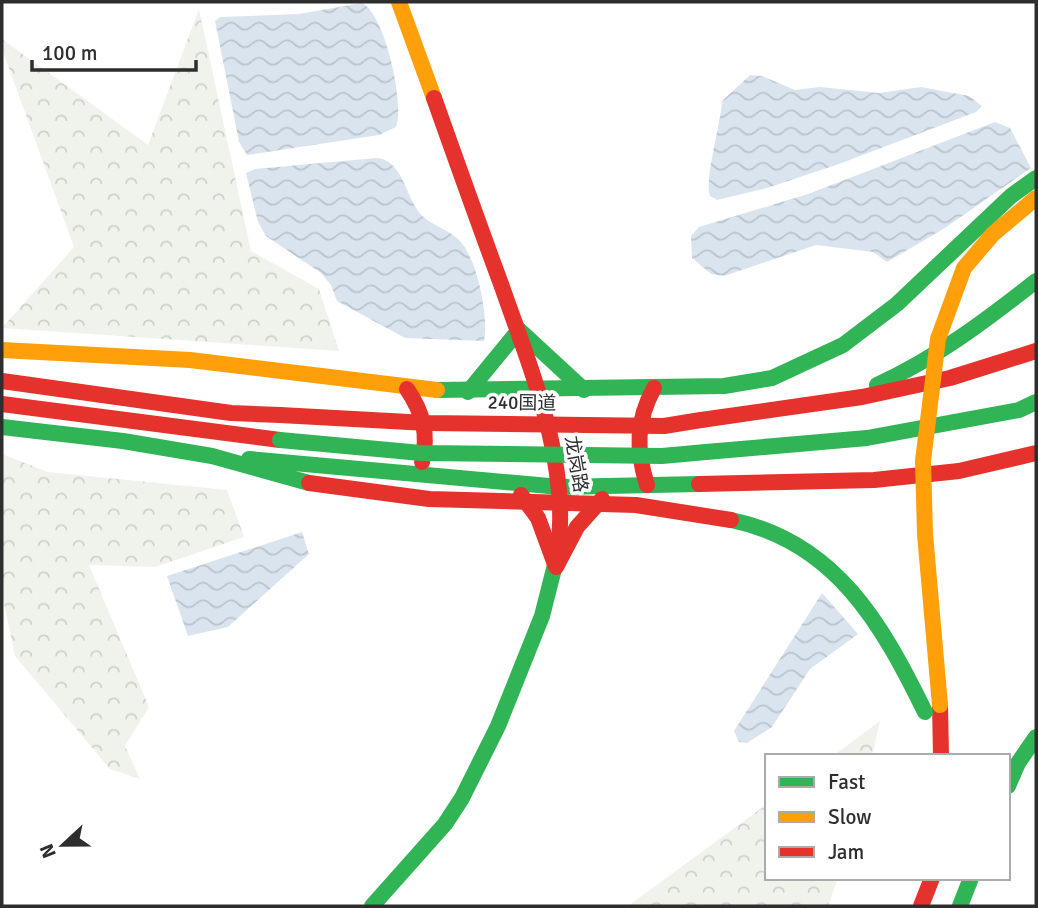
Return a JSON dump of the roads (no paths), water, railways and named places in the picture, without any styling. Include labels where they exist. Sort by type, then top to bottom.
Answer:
[{"type":"main road","name":"龙岗路","points":[[372,906],[445,824],[462,797],[519,675],[542,615],[556,567],[562,520],[560,487],[538,391],[519,330],[399,2]]},
{"type":"main road","points":[[2,350],[190,360],[407,389],[468,392],[724,386],[772,379],[843,345],[897,304],[1011,197],[1036,178]]},
{"type":"main road","points":[[936,754],[923,461],[938,339],[964,268],[993,234],[1036,198]]},
{"type":"main road","points":[[845,399],[919,366],[966,336],[1036,281]]},
{"type":"main road","points":[[468,392],[519,330],[584,390]]},
{"type":"main road","name":"240国道","points":[[2,381],[231,413],[440,424],[664,425],[845,399],[950,378],[1036,351]]},
{"type":"main road","points":[[647,485],[636,440],[642,409],[654,388]]},
{"type":"main road","points":[[407,389],[422,411],[427,441],[416,474]]},
{"type":"main road","points":[[2,404],[280,440],[421,453],[662,456],[867,438],[1018,410],[1036,402]]},
{"type":"main road","points":[[2,427],[123,441],[212,456],[560,487],[874,480],[959,471],[1036,453]]},
{"type":"main road","points":[[212,456],[309,483],[429,499],[675,507],[731,520],[781,537],[827,563],[895,649],[933,708],[942,754]]},
{"type":"main road","points":[[506,482],[518,492],[538,518],[556,567]]},
{"type":"main road","points":[[556,567],[583,520],[616,485]]},
{"type":"main road","points":[[1010,781],[1036,725]]},
{"type":"main road","points":[[1018,763],[1036,737]]},
{"type":"main road","points":[[921,906],[931,880]]},
{"type":"main road","points":[[960,906],[970,880]]},
{"type":"water","points":[[362,3],[378,24],[391,60],[398,99],[396,127],[379,135],[247,155],[239,142],[215,21],[220,17],[299,14]]},
{"type":"water","points":[[750,75],[762,76],[795,90],[820,87],[879,93],[921,87],[969,96],[982,106],[976,112],[839,164],[767,188],[717,200],[710,196],[709,177],[722,101]]},
{"type":"water","points":[[995,122],[1010,128],[1031,168],[945,228],[887,262],[873,252],[816,245],[724,276],[711,274],[692,258],[691,236],[699,227],[808,194]]},
{"type":"water","points":[[376,158],[391,164],[397,171],[422,215],[453,235],[465,247],[480,287],[485,317],[484,341],[405,338],[337,301],[331,285],[321,273],[266,236],[258,222],[246,173],[255,169]]},
{"type":"water","points":[[302,532],[309,554],[228,627],[188,636],[167,576]]},
{"type":"water","points":[[822,593],[858,634],[810,669],[772,727],[747,743],[739,742],[734,731]]}]
